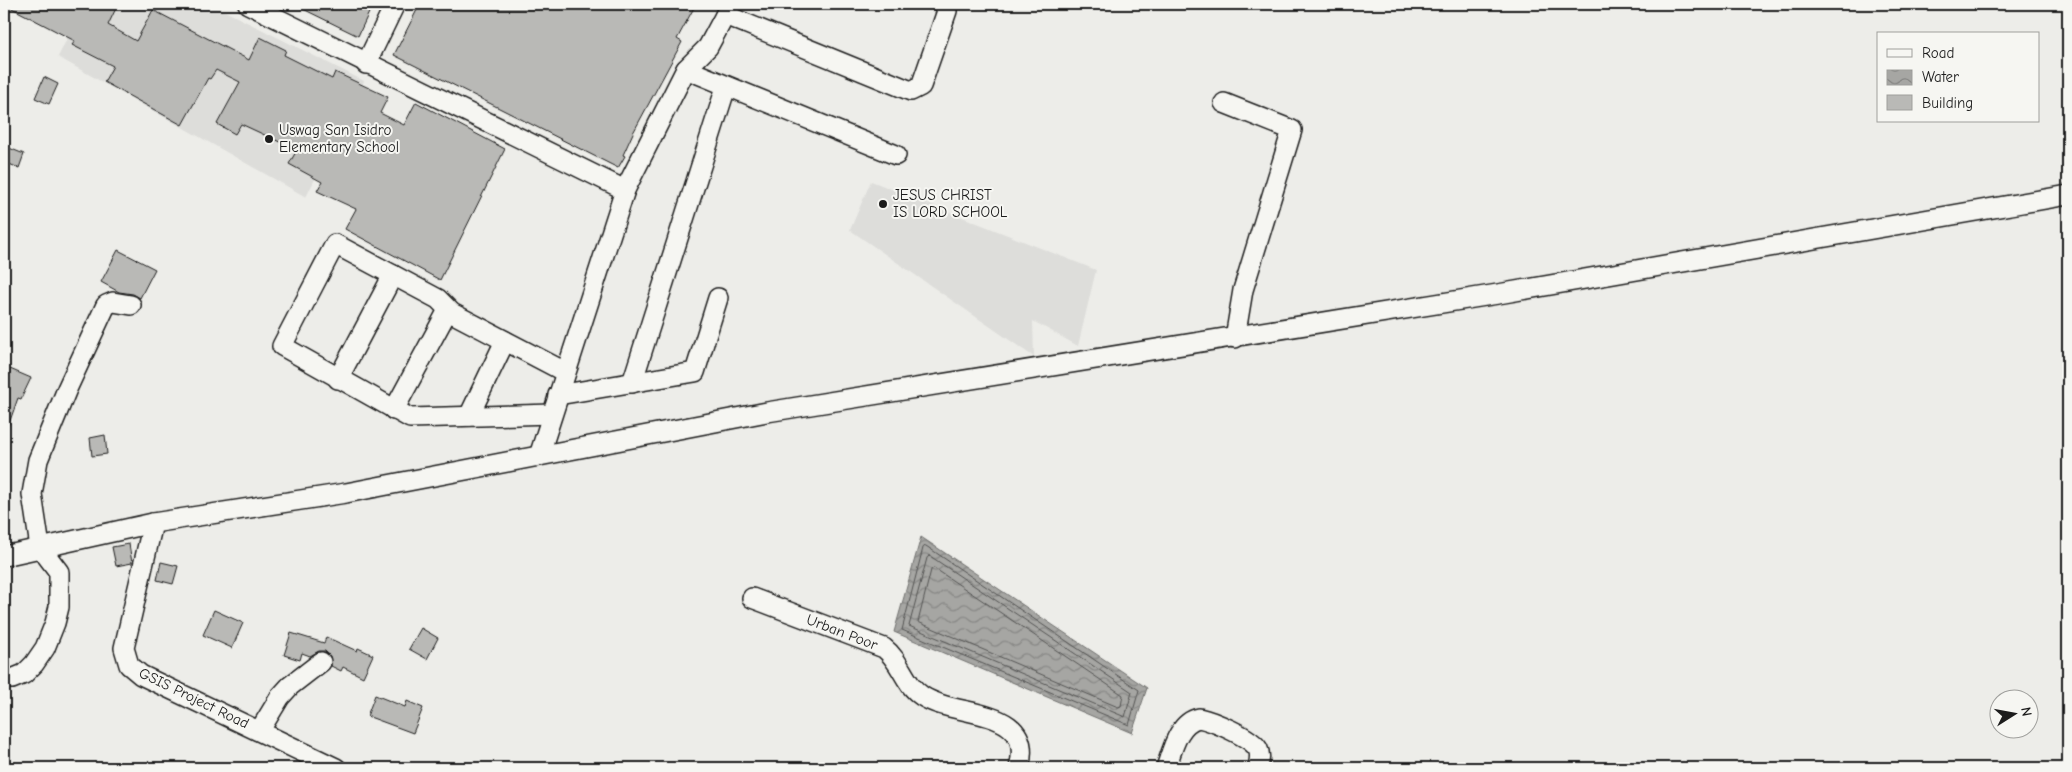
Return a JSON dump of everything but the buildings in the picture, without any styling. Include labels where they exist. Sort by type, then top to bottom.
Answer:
[{"type":"street","points":[[248,4],[366,64],[625,190]]},
{"type":"street","points":[[366,64],[395,4]]},
{"type":"street","points":[[539,456],[625,190],[686,69],[708,47],[728,9],[911,91],[921,86],[946,11],[944,4]]},
{"type":"street","points":[[686,69],[896,155]]},
{"type":"street","points":[[632,383],[726,86]]},
{"type":"street","points":[[1224,103],[1292,130],[1242,290],[1235,338]]},
{"type":"street","points":[[4,556],[153,523],[346,493],[767,412],[1235,338],[1756,251],[2068,195]]},
{"type":"street","points":[[552,414],[410,418],[282,346],[335,244],[438,299],[448,310],[565,372]]},
{"type":"street","points":[[338,379],[393,275]]},
{"type":"street","points":[[558,395],[695,372],[718,298]]},
{"type":"street","points":[[12,679],[24,674],[45,648],[59,607],[59,572],[40,547],[32,494],[38,460],[67,389],[106,305],[113,302],[131,305]]},
{"type":"street","points":[[394,410],[448,310]]},
{"type":"street","points":[[469,416],[505,341]]},
{"type":"street","name":"GSIS Project Road","points":[[153,523],[124,648],[130,665],[141,675],[260,730],[336,768]]},
{"type":"street","name":"Urban Poor","points":[[752,598],[884,648],[892,654],[913,689],[924,698],[998,720],[1012,727],[1021,741],[1022,756],[1019,768]]},
{"type":"street","points":[[260,730],[280,697],[290,686],[321,662]]},
{"type":"street","points":[[1166,768],[1181,730],[1188,723],[1199,718],[1243,737],[1255,746],[1260,756],[1258,768]]},
{"type":"shaded area","name":"Uswag San Isidro Elementary School","points":[[84,4],[211,4],[364,81],[306,197],[58,57]]},
{"type":"shaded area","points":[[871,181],[1096,270],[1078,346],[1033,321],[1034,357],[850,230]]},
{"type":"water","points":[[921,537],[1147,688],[1132,733],[894,632]]},
{"type":"place","name":"Uswag San Isidro Elementary School","points":[[269,139]]},
{"type":"place","name":"JESUS CHRIST IS LORD SCHOOL","points":[[883,204]]}]
